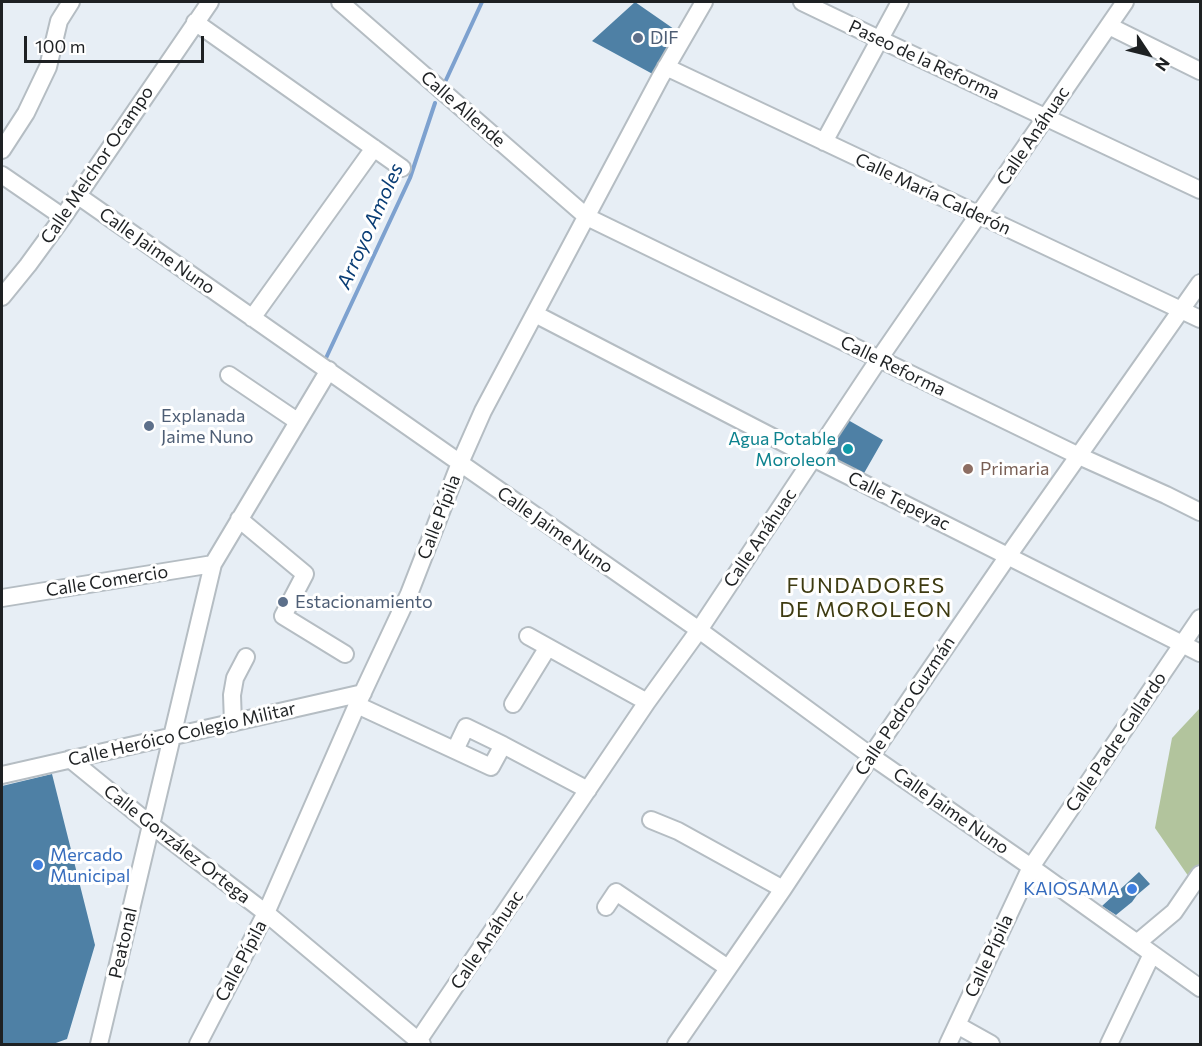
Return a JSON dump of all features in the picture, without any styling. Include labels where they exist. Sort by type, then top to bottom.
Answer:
[{"type":"street","points":[[2,150],[26,113],[44,76],[59,21],[71,2]]},
{"type":"street","name":"Calle Melchor Ocampo","points":[[2,297],[63,217],[210,2]]},
{"type":"street","name":"Calle Allende","points":[[340,2],[587,217]]},
{"type":"street","name":"Calle Pípila","points":[[198,1044],[266,914],[360,699],[409,594],[460,463],[483,411],[666,67],[704,2]]},
{"type":"street","name":"Paseo de la Reforma","points":[[802,2],[1200,190]]},
{"type":"street","points":[[824,142],[900,2]]},
{"type":"street","name":"Calle Anáhuac","points":[[418,1043],[647,702],[699,630],[879,359],[1125,2]]},
{"type":"street","points":[[195,22],[402,168]]},
{"type":"street","points":[[1109,26],[1200,71]]},
{"type":"street","name":"Calle María Calderón","points":[[666,67],[1200,320]]},
{"type":"street","points":[[252,318],[374,148]]},
{"type":"street","points":[[2,175],[63,217]]},
{"type":"street","name":"Calle Jaime Nuno","points":[[78,195],[699,630],[871,756],[1200,988]]},
{"type":"street","name":"Calle Reforma","points":[[587,217],[1079,456],[1200,512]]},
{"type":"street","name":"Calle Pedro Guzmán","points":[[676,1044],[1008,556],[1200,282]]},
{"type":"street","name":"Calle Tepeyac","points":[[535,314],[813,458],[1200,653]]},
{"type":"street","name":"Peatonal","points":[[99,1044],[213,564],[329,370]]},
{"type":"street","points":[[229,375],[297,421]]},
{"type":"street","points":[[239,519],[305,574],[283,616],[345,654]]},
{"type":"street","name":"Calle Comercio","points":[[2,598],[213,564]]},
{"type":"street","name":"Calle Padre Gallardo","points":[[1031,867],[1200,618]]},
{"type":"street","points":[[528,636],[647,702]]},
{"type":"street","points":[[513,704],[548,647]]},
{"type":"street","points":[[233,723],[232,695],[235,678],[246,657]]},
{"type":"street","points":[[360,699],[491,767],[503,745]]},
{"type":"street","name":"Calle Heróico Colegio Militar","points":[[2,775],[233,723],[360,699]]},
{"type":"street","points":[[455,750],[466,727],[588,790]]},
{"type":"street","name":"Calle González Ortega","points":[[70,759],[150,825],[266,914],[418,1043]]},
{"type":"street","points":[[651,820],[678,831],[783,889]]},
{"type":"street","name":"Calle Pípila","points":[[948,1044],[1031,867]]},
{"type":"street","points":[[1137,943],[1174,912],[1200,874]]},
{"type":"street","points":[[606,907],[616,892],[728,968]]},
{"type":"street","points":[[1109,1044],[1152,954]]},
{"type":"street","points":[[957,1024],[991,1044]]},
{"type":"green space","points":[[1200,708],[1200,893],[1155,828],[1172,738]]},
{"type":"building","name":"DIF","points":[[635,2],[684,36],[660,78],[592,41]]},
{"type":"building","name":"Agua Potable Moroleon","points":[[841,416],[883,440],[859,482],[813,458]]},
{"type":"building","name":"Mercado Municipal","points":[[52,774],[95,945],[67,1039],[53,1044],[2,1044],[2,786]]},
{"type":"building","name":"KAIOSAMA","points":[[1139,872],[1150,884],[1132,902],[1116,915],[1102,906]]},
{"type":"waterway","name":"Arroyo Amoles","points":[[446,80],[482,2]]},
{"type":"waterway","name":"Arroyo Amoles","points":[[326,358],[410,178],[435,103]]},
{"type":"place","name":"DIF","points":[[638,38]]},
{"type":"place","name":"Explanada Jaime Nuno","points":[[149,426]]},
{"type":"place","name":"Agua Potable Moroleon","points":[[848,449]]},
{"type":"place","name":"Primaria","points":[[968,469]]},
{"type":"place","name":"Estacionamiento","points":[[283,602]]},
{"type":"place","name":"Mercado Municipal","points":[[38,865]]},
{"type":"place","name":"KAIOSAMA","points":[[1132,889]]},
{"type":"district","name":"FUNDADORES DE MOROLEON","points":[[866,598]]}]
